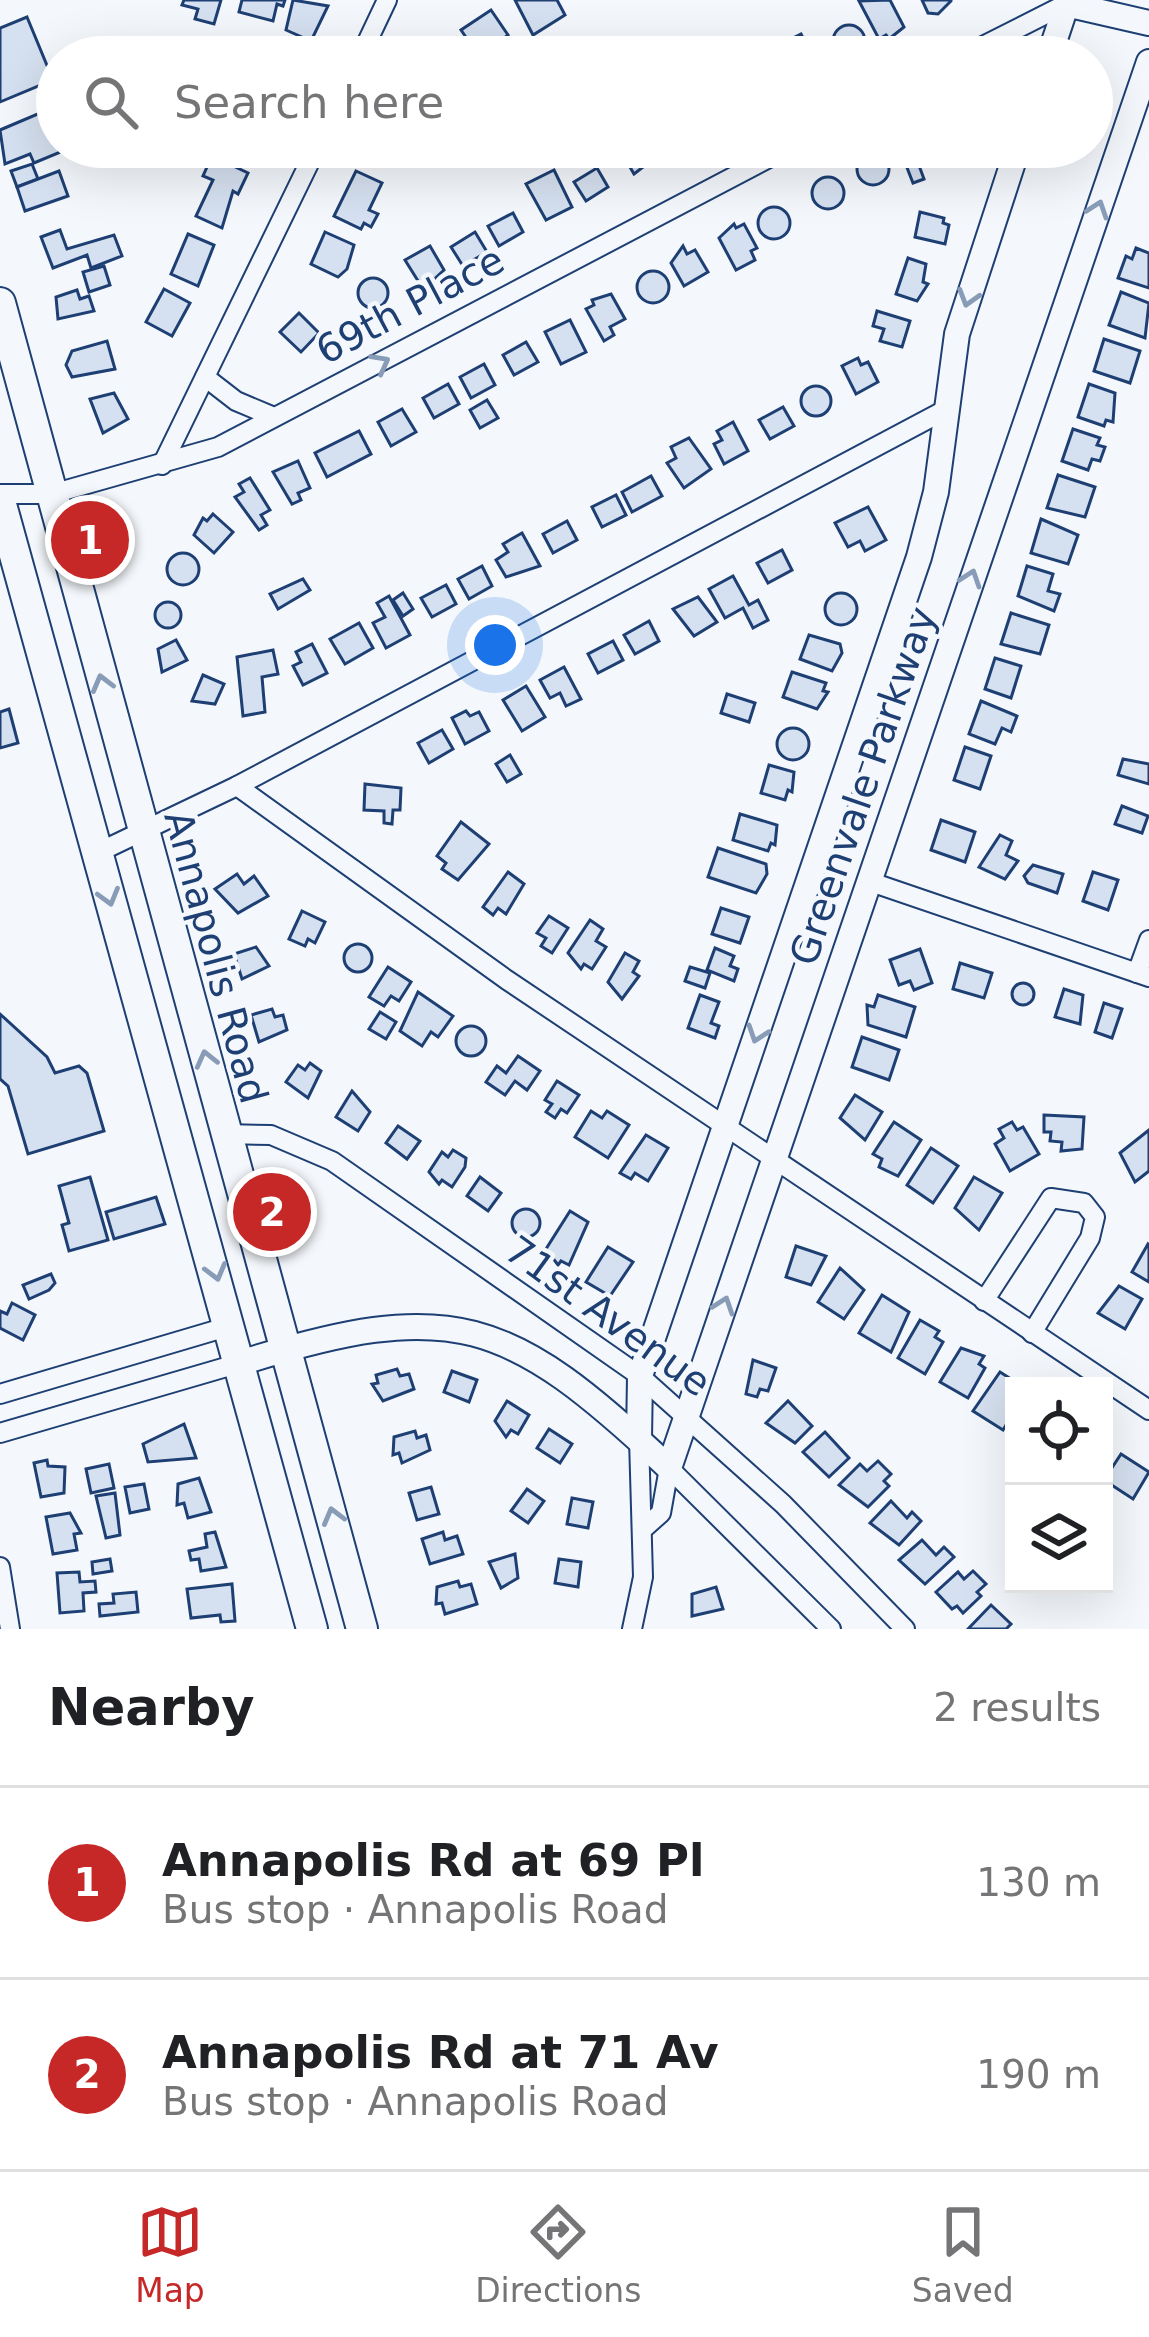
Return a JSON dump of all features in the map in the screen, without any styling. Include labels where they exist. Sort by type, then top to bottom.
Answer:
[{"type":"main road","name":"Annapolis Road","points":[[0,303],[362,1629]]},
{"type":"main road","points":[[0,498],[312,1629]]},
{"type":"street","points":[[370,36],[387,0]]},
{"type":"street","points":[[1055,36],[1067,2]]},
{"type":"street","points":[[1001,36],[1067,2],[1149,23]]},
{"type":"street","name":"Greenvale Parkway","points":[[1113,167],[1149,62]]},
{"type":"street","points":[[162,465],[307,168]]},
{"type":"street","name":"69th Place","points":[[0,498],[52,494],[218,447],[750,168]]},
{"type":"street","name":"Greenvale Parkway","points":[[632,1629],[643,1577],[643,1529],[637,1503],[640,1376],[919,557],[936,492],[966,303],[1011,168]]},
{"type":"street","name":"Greenvale Parkway","points":[[643,1529],[661,1514],[669,1468],[686,1416],[1113,168]]},
{"type":"street","points":[[205,377],[236,400],[274,417]]},
{"type":"street","points":[[97,853],[237,786],[947,409]]},
{"type":"street","points":[[237,786],[724,1127],[1149,1410]]},
{"type":"street","points":[[868,880],[1143,975],[1149,940]]},
{"type":"street","name":"71st Avenue","points":[[224,1134],[271,1135],[332,1161],[640,1376],[783,1504],[905,1629]]},
{"type":"street","points":[[984,1301],[1051,1198],[1084,1203],[1095,1217],[1090,1238],[1032,1333]]},
{"type":"street","points":[[0,1394],[230,1326],[284,1349]]},
{"type":"street","name":"71st Avenue","points":[[0,1432],[284,1349],[386,1326],[458,1327],[503,1342],[590,1394],[831,1629]]},
{"type":"street","points":[[0,1567],[10,1629]]},
{"type":"building","points":[[184,0],[221,0],[214,24],[195,19],[198,9],[182,5]]},
{"type":"building","points":[[242,0],[285,0],[283,6],[277,4],[273,21],[239,12]]},
{"type":"building","points":[[293,0],[328,6],[313,36],[286,30]]},
{"type":"building","points":[[515,0],[557,0],[565,15],[533,35]]},
{"type":"building","points":[[890,0],[904,27],[893,36],[877,36],[859,1]]},
{"type":"building","points":[[922,0],[951,1],[938,14],[928,13]]},
{"type":"building","points":[[491,10],[508,35],[465,36],[461,30]]},
{"type":"building","points":[[27,17],[36,39],[36,87],[0,102],[0,28]]},
{"type":"building","points":[[849,25],[863,36],[835,36]]},
{"type":"building","points":[[36,115],[36,162],[30,154],[5,164],[0,130]]},
{"type":"building","points":[[32,164],[38,179],[17,187],[11,171]]},
{"type":"building","points":[[207,168],[237,168],[248,173],[238,194],[233,191],[222,228],[196,216],[213,180],[203,176]]},
{"type":"building","points":[[597,168],[608,187],[586,201],[574,182]]},
{"type":"building","points":[[857,168],[889,168],[884,180],[873,185],[862,180],[857,169]]},
{"type":"building","points":[[907,168],[920,168],[924,179],[913,183]]},
{"type":"building","points":[[554,170],[572,207],[546,220],[526,184]]},
{"type":"building","points":[[59,171],[68,196],[25,211],[17,187]]},
{"type":"building","points":[[356,171],[382,183],[369,210],[378,214],[371,227],[364,223],[361,229],[334,216]]},
{"type":"building","points":[[828,177],[839,182],[844,193],[839,204],[828,209],[817,204],[812,193],[817,182]]},
{"type":"building","points":[[774,207],[785,212],[790,223],[785,234],[774,239],[763,234],[758,223],[763,212]]},
{"type":"building","points":[[920,212],[944,218],[943,223],[949,225],[945,244],[915,237]]},
{"type":"building","points":[[513,213],[523,232],[499,246],[488,226]]},
{"type":"building","points":[[734,224],[736,228],[744,224],[757,248],[751,251],[755,260],[736,270],[719,238]]},
{"type":"building","points":[[60,230],[67,249],[114,235],[122,256],[91,268],[87,255],[53,268],[41,237]]},
{"type":"building","points":[[325,232],[354,245],[347,269],[338,277],[311,264]]},
{"type":"building","points":[[475,232],[487,252],[463,266],[451,247]]},
{"type":"building","points":[[188,234],[214,245],[198,286],[171,274]]},
{"type":"building","points":[[430,246],[444,270],[429,284],[420,284],[405,260]]},
{"type":"building","points":[[683,246],[687,254],[695,250],[708,272],[684,286],[671,263]]},
{"type":"building","points":[[1136,248],[1149,253],[1149,288],[1118,278],[1126,256],[1132,259]]},
{"type":"building","points":[[908,258],[926,264],[923,282],[928,284],[917,301],[896,294]]},
{"type":"building","points":[[104,266],[110,285],[89,292],[83,272]]},
{"type":"building","points":[[653,271],[664,276],[669,287],[664,298],[653,303],[642,298],[637,287],[642,276]]},
{"type":"building","points":[[373,278],[384,282],[388,293],[384,304],[373,308],[362,304],[358,293],[362,282]]},
{"type":"building","points":[[164,289],[190,303],[172,336],[146,322]]},
{"type":"building","points":[[77,290],[80,299],[89,296],[94,311],[58,319],[56,297]]},
{"type":"building","points":[[1121,292],[1149,303],[1145,338],[1109,325]]},
{"type":"building","points":[[611,294],[625,319],[610,327],[614,335],[604,341],[586,309],[594,305],[592,300]]},
{"type":"building","points":[[877,311],[910,321],[902,347],[880,341],[884,329],[873,326]]},
{"type":"building","points":[[299,313],[319,333],[301,352],[280,332]]},
{"type":"building","points":[[570,320],[586,352],[561,364],[545,332]]},
{"type":"building","points":[[1104,339],[1140,351],[1130,383],[1094,371]]},
{"type":"building","points":[[107,341],[115,369],[72,377],[66,365],[72,351]]},
{"type":"building","points":[[526,342],[538,362],[514,375],[503,355]]},
{"type":"building","points":[[858,358],[861,365],[868,362],[878,382],[856,394],[842,366]]},
{"type":"building","points":[[484,364],[495,385],[471,398],[460,377]]},
{"type":"building","points":[[448,384],[459,404],[434,418],[423,398]]},
{"type":"building","points":[[1089,384],[1115,393],[1113,422],[1106,420],[1104,426],[1078,417]]},
{"type":"building","points":[[816,386],[827,390],[831,401],[827,412],[816,416],[805,412],[801,401],[805,390]]},
{"type":"building","points":[[114,393],[128,419],[103,433],[90,399]]},
{"type":"building","points":[[487,400],[498,418],[480,428],[470,410]]},
{"type":"building","points":[[783,407],[794,426],[770,439],[759,420]]},
{"type":"building","points":[[402,409],[416,432],[391,446],[378,422]]},
{"type":"building","points":[[733,422],[748,451],[724,464],[714,444],[722,440],[717,431]]},
{"type":"building","points":[[1073,429],[1100,438],[1097,445],[1105,447],[1100,461],[1092,459],[1088,470],[1062,461]]},
{"type":"building","points":[[359,431],[371,454],[327,477],[315,453]]},
{"type":"building","points":[[689,438],[711,469],[684,488],[667,463],[676,458],[671,447]]},
{"type":"building","points":[[298,461],[310,488],[298,493],[301,500],[292,504],[273,472]]},
{"type":"building","points":[[1058,475],[1095,487],[1085,517],[1047,508]]},
{"type":"building","points":[[651,476],[662,496],[632,512],[622,492]]},
{"type":"building","points":[[250,478],[270,510],[261,515],[267,525],[259,530],[235,497],[244,492],[239,484]]},
{"type":"building","points":[[616,495],[626,515],[602,527],[592,507]]},
{"type":"building","points":[[868,507],[886,540],[865,551],[860,541],[848,547],[835,523]]},
{"type":"building","points":[[213,514],[233,532],[214,553],[194,535],[203,518],[207,521]]},
{"type":"building","points":[[1041,519],[1078,535],[1068,564],[1031,553]]},
{"type":"building","points":[[567,521],[577,540],[553,553],[543,534]]},
{"type":"building","points":[[522,533],[540,566],[506,577],[496,560],[508,552],[503,544]]},
{"type":"building","points":[[782,550],[792,570],[768,583],[757,563]]},
{"type":"building","points":[[183,553],[194,558],[199,569],[194,580],[183,585],[172,580],[167,569],[172,558]]},
{"type":"building","points":[[482,566],[492,586],[469,599],[458,579]]},
{"type":"building","points":[[1027,566],[1053,574],[1048,591],[1060,594],[1054,611],[1018,596]]},
{"type":"building","points":[[733,576],[749,605],[758,600],[768,620],[753,628],[743,608],[725,618],[709,589]]},
{"type":"building","points":[[303,579],[310,590],[278,609],[270,594]]},
{"type":"building","points":[[446,585],[456,604],[432,617],[421,598]]},
{"type":"building","points":[[403,593],[413,609],[403,616],[393,600]]},
{"type":"building","points":[[841,593],[852,598],[857,609],[852,620],[841,625],[830,620],[825,609],[830,598]]},
{"type":"building","points":[[389,596],[410,635],[386,648],[373,623],[385,617],[377,603]]},
{"type":"building","points":[[698,597],[717,622],[694,636],[673,609]]},
{"type":"building","points":[[168,602],[181,615],[168,628],[155,615]]},
{"type":"building","points":[[1011,613],[1049,625],[1040,654],[1001,644]]},
{"type":"building","points":[[649,621],[659,641],[635,654],[624,635]]},
{"type":"building","points":[[359,623],[373,648],[345,664],[330,639]]},
{"type":"building","points":[[809,635],[840,644],[842,653],[832,671],[800,659]]},
{"type":"building","points":[[176,640],[187,660],[162,672],[158,649]]},
{"type":"building","points":[[613,641],[623,660],[598,673],[588,654]]},
{"type":"building","points":[[312,644],[327,673],[303,685],[293,666],[301,662],[296,652]]},
{"type":"building","points":[[273,650],[278,674],[262,677],[265,712],[243,716],[237,657]]},
{"type":"building","points":[[995,658],[1021,666],[1011,698],[985,689]]},
{"type":"building","points":[[564,667],[581,699],[566,706],[560,693],[550,698],[540,680]]},
{"type":"building","points":[[792,672],[826,683],[823,691],[828,692],[817,709],[783,697]]},
{"type":"building","points":[[203,675],[224,684],[215,704],[192,701]]},
{"type":"building","points":[[526,686],[545,717],[522,731],[503,700]]},
{"type":"building","points":[[727,694],[755,703],[749,722],[721,713]]},
{"type":"building","points":[[981,701],[1017,716],[1011,732],[1002,728],[995,744],[969,734]]},
{"type":"building","points":[[9,709],[18,743],[0,748],[0,712]]},
{"type":"building","points":[[466,711],[470,716],[479,712],[489,731],[465,744],[452,718]]},
{"type":"building","points":[[793,728],[804,733],[809,744],[804,755],[793,760],[782,755],[777,744],[782,733]]},
{"type":"building","points":[[442,730],[453,749],[429,763],[418,743]]},
{"type":"building","points":[[965,747],[991,756],[980,789],[954,780]]},
{"type":"building","points":[[510,755],[521,774],[507,782],[496,764]]},
{"type":"building","points":[[1123,759],[1149,764],[1149,784],[1118,775]]},
{"type":"building","points":[[769,765],[794,772],[792,792],[788,790],[785,800],[761,793]]},
{"type":"building","points":[[365,784],[401,788],[400,810],[393,810],[392,824],[384,823],[384,811],[364,810]]},
{"type":"building","points":[[1122,806],[1148,816],[1142,833],[1115,824]]},
{"type":"building","points":[[740,814],[777,825],[775,845],[771,843],[768,851],[733,840]]},
{"type":"building","points":[[941,820],[975,832],[965,862],[931,850]]},
{"type":"building","points":[[461,822],[489,844],[458,880],[442,869],[446,863],[437,856]]},
{"type":"building","points":[[1000,835],[1012,841],[1006,855],[1018,861],[1005,879],[979,867]]},
{"type":"building","points":[[718,848],[766,864],[767,874],[756,893],[708,877]]},
{"type":"building","points":[[1033,865],[1063,874],[1057,893],[1028,883],[1024,876]]},
{"type":"building","points":[[508,872],[524,884],[506,914],[498,908],[493,915],[483,907]]},
{"type":"building","points":[[1093,872],[1118,880],[1108,910],[1083,901]]},
{"type":"building","points":[[237,874],[244,884],[254,876],[268,896],[238,913],[215,889]]},
{"type":"building","points":[[721,908],[749,917],[740,943],[712,934]]},
{"type":"building","points":[[302,911],[325,922],[315,943],[308,939],[305,946],[289,939]]},
{"type":"building","points":[[549,916],[568,928],[552,953],[541,946],[546,938],[537,933]]},
{"type":"building","points":[[590,920],[603,929],[596,941],[606,947],[592,969],[584,964],[581,969],[568,953]]},
{"type":"building","points":[[358,944],[368,948],[372,958],[368,968],[358,972],[348,968],[344,958],[348,948]]},
{"type":"building","points":[[256,947],[269,966],[242,979],[234,954]]},
{"type":"building","points":[[715,948],[734,956],[730,966],[738,969],[734,981],[707,970]]},
{"type":"building","points":[[920,949],[932,983],[914,990],[910,981],[899,985],[890,960]]},
{"type":"building","points":[[625,953],[639,961],[633,972],[639,976],[622,999],[608,982]]},
{"type":"building","points":[[960,963],[992,973],[984,998],[953,989]]},
{"type":"building","points":[[388,967],[411,982],[399,1001],[391,996],[384,1006],[369,997]]},
{"type":"building","points":[[690,967],[710,973],[705,988],[685,981]]},
{"type":"building","points":[[1023,983],[1034,994],[1023,1005],[1012,994]]},
{"type":"building","points":[[1064,989],[1083,995],[1080,1024],[1055,1017]]},
{"type":"building","points":[[418,992],[453,1016],[438,1037],[431,1032],[422,1046],[400,1031]]},
{"type":"building","points":[[700,995],[719,1002],[711,1023],[719,1026],[715,1038],[688,1028]]},
{"type":"building","points":[[878,995],[915,1007],[906,1037],[868,1025],[867,1005],[874,1007]]},
{"type":"building","points":[[1104,1003],[1122,1009],[1112,1038],[1095,1032]]},
{"type":"building","points":[[272,1009],[275,1017],[283,1015],[287,1030],[259,1042],[251,1015]]},
{"type":"building","points":[[380,1012],[396,1022],[386,1039],[369,1029]]},
{"type":"building","points":[[0,1014],[47,1057],[55,1073],[79,1066],[87,1073],[104,1131],[28,1154],[8,1086],[0,1079]]},
{"type":"building","points":[[471,1026],[482,1030],[486,1041],[482,1052],[471,1056],[460,1052],[456,1041],[460,1030]]},
{"type":"building","points":[[862,1037],[899,1050],[889,1080],[852,1067]]},
{"type":"building","points":[[518,1056],[540,1071],[527,1090],[515,1081],[505,1095],[486,1082],[497,1066],[506,1073]]},
{"type":"building","points":[[310,1063],[321,1071],[308,1098],[286,1082],[298,1065],[305,1070]]},
{"type":"building","points":[[557,1081],[579,1095],[567,1113],[561,1109],[555,1118],[546,1112],[552,1104],[545,1100]]},
{"type":"building","points":[[352,1091],[370,1112],[358,1131],[336,1117]]},
{"type":"building","points":[[855,1095],[882,1112],[865,1140],[840,1118]]},
{"type":"building","points":[[591,1111],[602,1118],[607,1111],[629,1125],[608,1158],[575,1137]]},
{"type":"building","points":[[1044,1115],[1084,1117],[1082,1149],[1061,1151],[1062,1142],[1050,1141],[1051,1132],[1044,1132]]},
{"type":"building","points":[[894,1122],[921,1140],[898,1176],[879,1167],[882,1159],[873,1154]]},
{"type":"building","points":[[1012,1122],[1017,1130],[1023,1127],[1039,1154],[1010,1171],[995,1144],[1004,1138],[999,1129]]},
{"type":"building","points":[[398,1126],[420,1141],[407,1159],[386,1143]]},
{"type":"building","points":[[1149,1130],[1149,1171],[1135,1182],[1120,1153]]},
{"type":"building","points":[[646,1135],[668,1148],[648,1181],[635,1173],[631,1179],[620,1173]]},
{"type":"building","points":[[931,1148],[958,1166],[933,1203],[907,1185]]},
{"type":"building","points":[[453,1150],[466,1158],[452,1187],[442,1180],[439,1184],[429,1172],[442,1152],[448,1157]]},
{"type":"building","points":[[90,1177],[108,1240],[69,1251],[62,1225],[69,1223],[59,1186]]},
{"type":"building","points":[[480,1177],[501,1193],[488,1211],[467,1196]]},
{"type":"building","points":[[974,1177],[1002,1193],[979,1230],[955,1208]]},
{"type":"building","points":[[156,1197],[165,1224],[114,1239],[106,1212]]},
{"type":"building","points":[[526,1209],[536,1213],[540,1223],[536,1233],[526,1237],[516,1233],[512,1223],[516,1213]]},
{"type":"building","points":[[570,1211],[588,1222],[569,1265],[561,1261],[558,1265],[546,1249]]},
{"type":"building","points":[[1149,1245],[1149,1282],[1132,1272]]},
{"type":"building","points":[[796,1246],[826,1256],[811,1285],[786,1277]]},
{"type":"building","points":[[608,1247],[633,1262],[610,1296],[586,1282]]},
{"type":"building","points":[[840,1268],[864,1290],[844,1319],[818,1302]]},
{"type":"building","points":[[51,1274],[55,1283],[49,1290],[29,1299],[23,1285]]},
{"type":"building","points":[[1119,1286],[1142,1299],[1125,1329],[1098,1313]]},
{"type":"building","points":[[882,1295],[909,1312],[891,1352],[859,1333]]},
{"type":"building","points":[[12,1303],[35,1315],[23,1340],[0,1328],[0,1311],[7,1314]]},
{"type":"building","points":[[920,1320],[939,1331],[935,1337],[943,1342],[925,1374],[898,1358]]},
{"type":"building","points":[[961,1348],[984,1356],[979,1364],[985,1368],[968,1398],[940,1382]]},
{"type":"building","points":[[753,1360],[776,1368],[768,1391],[760,1389],[757,1397],[746,1394]]},
{"type":"building","points":[[397,1369],[400,1376],[409,1374],[414,1389],[383,1401],[372,1384],[378,1383],[376,1375]]},
{"type":"building","points":[[452,1371],[477,1380],[469,1402],[444,1392]]},
{"type":"building","points":[[1000,1372],[1008,1377],[1003,1430],[973,1411]]},
{"type":"building","points":[[507,1401],[529,1415],[518,1434],[511,1430],[506,1437],[495,1421]]},
{"type":"building","points":[[788,1401],[812,1426],[795,1443],[766,1423]]},
{"type":"building","points":[[184,1424],[196,1458],[148,1462],[143,1444]]},
{"type":"building","points":[[549,1429],[572,1444],[560,1463],[537,1448]]},
{"type":"building","points":[[415,1431],[417,1438],[426,1435],[430,1450],[402,1463],[399,1453],[393,1455],[394,1437]]},
{"type":"building","points":[[825,1432],[849,1458],[829,1477],[803,1452]]},
{"type":"building","points":[[1121,1454],[1149,1472],[1133,1499],[1113,1486],[1113,1466]]},
{"type":"building","points":[[47,1460],[48,1466],[65,1467],[64,1493],[41,1497],[34,1463]]},
{"type":"building","points":[[878,1461],[891,1474],[884,1481],[889,1486],[868,1507],[839,1485],[860,1464],[867,1471]]},
{"type":"building","points":[[109,1464],[114,1488],[91,1493],[86,1469]]},
{"type":"building","points":[[199,1478],[211,1512],[188,1518],[184,1503],[177,1505],[178,1484]]},
{"type":"building","points":[[144,1484],[149,1509],[130,1513],[125,1487]]},
{"type":"building","points":[[431,1487],[439,1514],[417,1520],[409,1493]]},
{"type":"building","points":[[527,1489],[544,1501],[528,1523],[511,1511]]},
{"type":"building","points":[[115,1493],[120,1535],[106,1538],[96,1496]]},
{"type":"building","points":[[572,1498],[593,1502],[588,1528],[567,1524]]},
{"type":"building","points":[[891,1501],[907,1518],[912,1512],[921,1521],[899,1545],[870,1523]]},
{"type":"building","points":[[70,1513],[81,1533],[74,1534],[77,1550],[53,1554],[46,1517]]},
{"type":"building","points":[[215,1532],[226,1567],[201,1571],[199,1559],[191,1560],[189,1551],[207,1547],[205,1534]]},
{"type":"building","points":[[443,1532],[445,1540],[457,1536],[463,1554],[430,1564],[422,1539]]},
{"type":"building","points":[[922,1540],[936,1555],[944,1547],[954,1557],[925,1584],[899,1560]]},
{"type":"building","points":[[515,1554],[518,1578],[501,1588],[489,1562]]},
{"type":"building","points":[[110,1559],[112,1571],[93,1574],[92,1562]]},
{"type":"building","points":[[559,1559],[581,1562],[578,1587],[555,1583]]},
{"type":"building","points":[[973,1571],[986,1584],[977,1592],[981,1596],[963,1613],[957,1606],[952,1609],[936,1592],[958,1572],[964,1579]]},
{"type":"building","points":[[79,1572],[80,1582],[95,1581],[96,1592],[83,1593],[84,1611],[60,1613],[57,1573]]},
{"type":"building","points":[[458,1581],[460,1587],[471,1584],[477,1604],[445,1614],[442,1603],[436,1604],[437,1587]]},
{"type":"building","points":[[232,1584],[235,1621],[221,1622],[220,1615],[191,1618],[187,1589]]},
{"type":"building","points":[[716,1587],[723,1609],[692,1616],[692,1594]]},
{"type":"building","points":[[136,1592],[138,1612],[100,1616],[99,1604],[114,1603],[113,1594]]},
{"type":"building","points":[[991,1605],[1011,1624],[1006,1629],[968,1629]]},
{"type":"place","name":"Annapolis Rd at 69 Pl","points":[[90,540]]},
{"type":"place","name":"Annapolis Rd at 71 Av","points":[[272,1212]]}]
